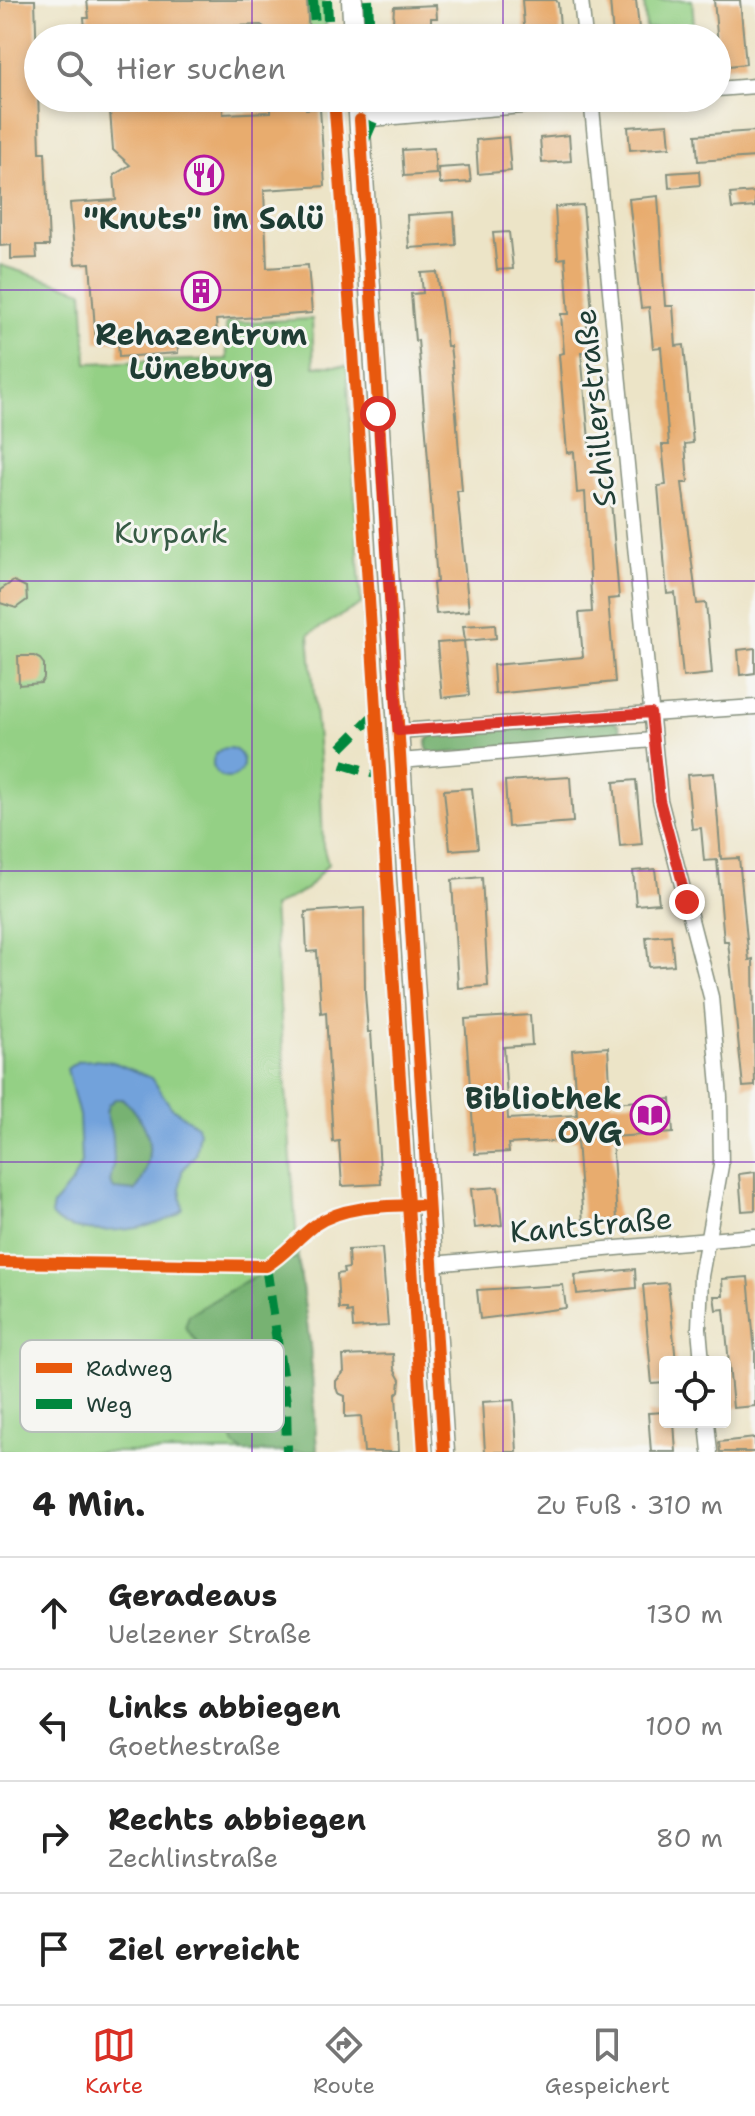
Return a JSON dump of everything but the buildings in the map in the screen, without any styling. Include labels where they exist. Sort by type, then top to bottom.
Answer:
[{"type":"street","points":[[352,0],[353,24]]},
{"type":"street","points":[[581,0],[584,24]]},
{"type":"street","points":[[731,88],[755,86]]},
{"type":"street","points":[[364,112],[367,120],[398,731],[444,1452]]},
{"type":"street","points":[[367,120],[452,112]]},
{"type":"street","name":"Schillerstraße","points":[[592,112],[660,800],[711,997],[720,1097],[721,1166],[701,1276],[701,1356]]},
{"type":"street","points":[[398,731],[755,707]]},
{"type":"street","points":[[400,761],[653,740]]},
{"type":"street","name":"Kantstraße","points":[[432,1264],[755,1236]]},
{"type":"street","points":[[708,1428],[710,1452]]},
{"type":"green space","points":[[324,0],[326,24],[308,24],[307,1]]},
{"type":"green space","points":[[644,0],[692,0],[694,24],[646,24]]},
{"type":"green space","name":"Kurpark","points":[[0,265],[83,291],[87,363],[227,359],[226,323],[312,319],[314,366],[347,366],[361,604],[309,634],[323,846],[328,864],[307,889],[273,907],[298,1258],[310,1346],[317,1452],[0,1452]]},
{"type":"green space","points":[[612,721],[619,725],[621,735],[618,739],[435,754],[428,751],[426,745],[434,735]]},
{"type":"green space","points":[[115,1099],[123,1099],[137,1114],[148,1139],[146,1169],[134,1191],[114,1189],[110,1183],[106,1113],[108,1105]]},
{"type":"green space","points":[[298,1258],[310,1346],[317,1452],[245,1452],[234,1445],[229,1432],[284,1432],[284,1340],[195,1340],[185,1327],[189,1315]]},
{"type":"water","points":[[228,748],[234,749],[242,757],[242,769],[234,777],[228,778],[222,777],[214,769],[213,763],[214,757],[222,749]]},
{"type":"water","points":[[78,1061],[113,1062],[152,1078],[171,1107],[197,1126],[199,1132],[195,1155],[182,1171],[180,1187],[183,1209],[173,1217],[138,1228],[95,1231],[60,1223],[51,1215],[53,1205],[72,1183],[81,1163],[79,1116],[67,1069]],"holes":[[[115,1099],[123,1099],[142,1122],[148,1139],[146,1169],[134,1191],[114,1189],[110,1183],[114,1160],[113,1139],[106,1113],[108,1105]]]},
{"type":"marked path","points":[[313,0],[315,24]]},
{"type":"marked path","points":[[327,0],[328,24]]},
{"type":"marked path","points":[[368,0],[369,24]]},
{"type":"marked path","points":[[365,140],[374,112]]},
{"type":"marked path","points":[[341,748],[377,712]]},
{"type":"marked path","points":[[342,764],[385,777]]},
{"type":"marked path","points":[[266,1266],[277,1340]]},
{"type":"marked path","points":[[284,1388],[287,1452]]},
{"type":"cycle path","points":[[335,112],[424,1452]]},
{"type":"cycle path","points":[[360,120],[444,1452]]},
{"type":"cycle path","points":[[0,1262],[266,1266],[326,1218],[366,1208],[420,1205]]},
{"type":"place","name":"\"Knuts\" im Salü","points":[[204,175]]},
{"type":"place","name":"Rehazentrum Lüneburg","points":[[201,291]]},
{"type":"place","name":"Bibliothek OVG","points":[[650,1115]]},
{"type":"route","points":[[378,414],[398,731],[651,713],[660,800],[687,902]]}]
